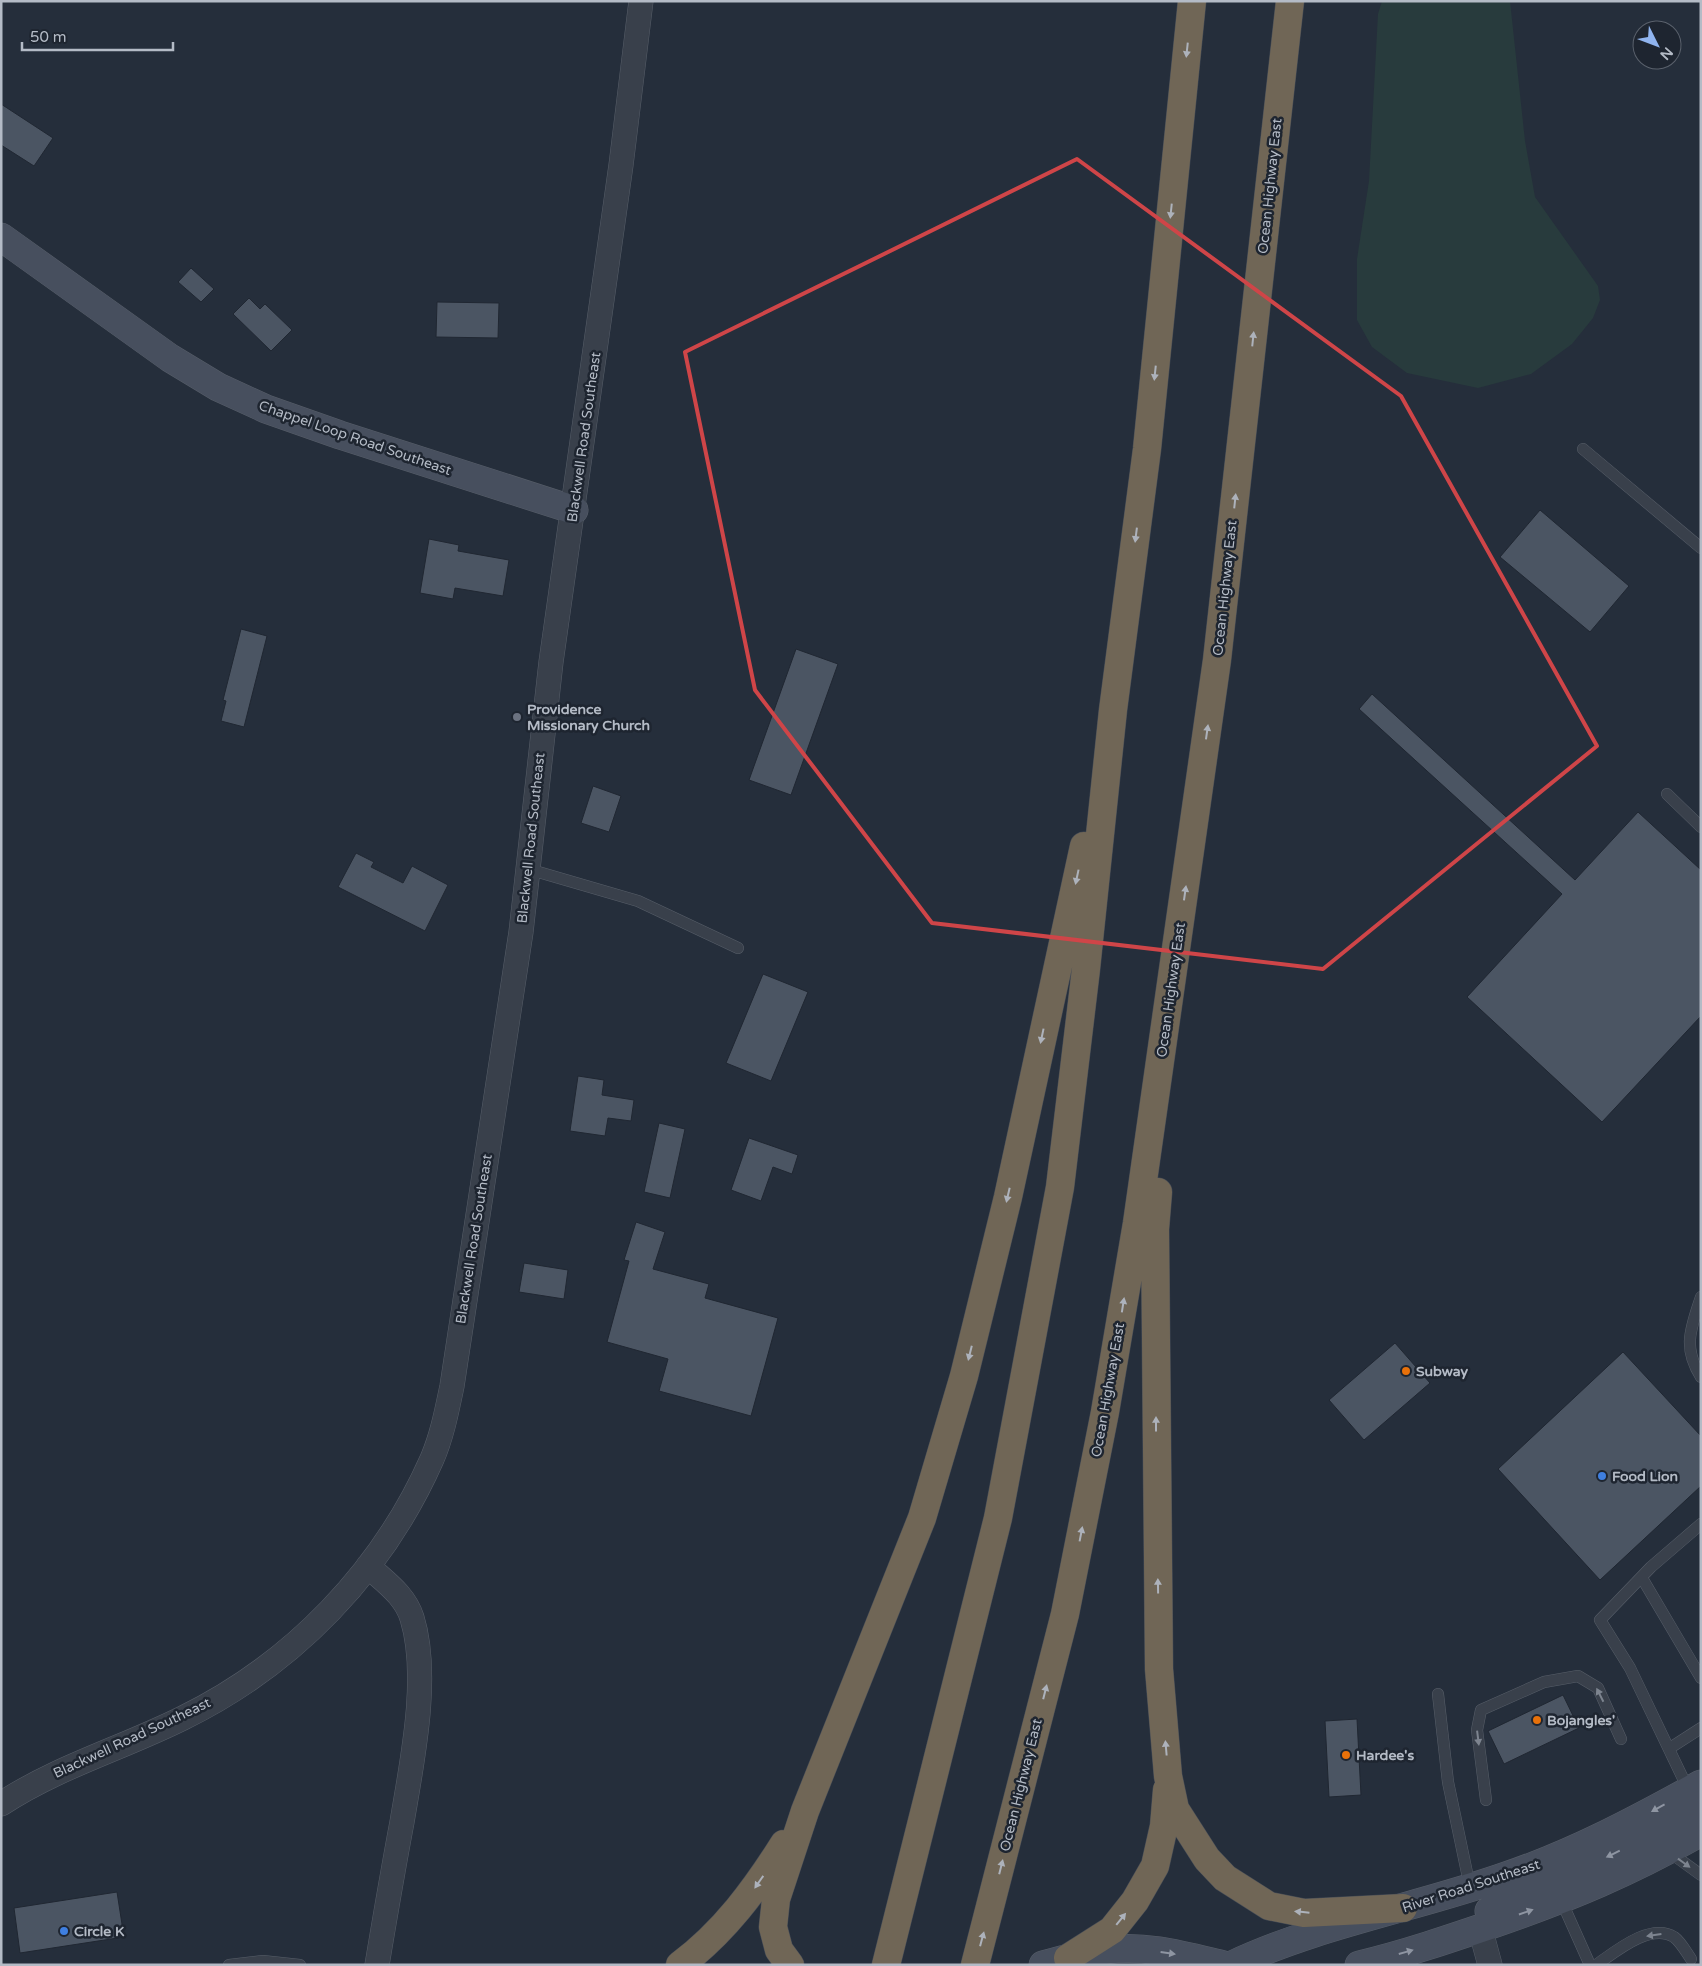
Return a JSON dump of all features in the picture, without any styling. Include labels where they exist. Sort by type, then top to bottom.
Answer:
[{"type":"highway","points":[[886,1965],[998,1518],[1060,1187],[1086,969],[1113,710],[1147,449],[1192,1]]},
{"type":"highway","name":"Ocean Highway East","points":[[975,1965],[1064,1614],[1105,1412],[1136,1223],[1217,660],[1290,1]]},
{"type":"highway","points":[[790,1965],[779,1950],[773,1927],[776,1900],[805,1811],[922,1518],[964,1376],[1008,1197],[1113,710]]},
{"type":"highway","points":[[1178,941],[1155,1229],[1159,1669],[1168,1776],[1175,1809],[1207,1859],[1225,1878],[1269,1906],[1304,1913],[1403,1908]]},
{"type":"highway","points":[[1056,1961],[1112,1930],[1135,1901],[1155,1866],[1164,1826],[1168,1776]]},
{"type":"highway","points":[[680,1965],[698,1951],[735,1914],[759,1882],[805,1811]]},
{"type":"main road","name":"Chappel Loop Road Southeast","points":[[1,237],[170,358],[218,387],[266,409],[340,435],[574,510]]},
{"type":"main road","name":"River Road Southeast","points":[[1232,1965],[1268,1948],[1303,1936],[1470,1888],[1564,1854],[1697,1793]]},
{"type":"main road","points":[[1480,1928],[1480,1921],[1494,1906],[1652,1835],[1697,1793]]},
{"type":"main road","points":[[1359,1965],[1430,1946],[1561,1900],[1608,1881],[1701,1832]]},
{"type":"main road","points":[[1056,1961],[1107,1950],[1132,1948],[1184,1955],[1224,1965]]},
{"type":"street","name":"Blackwell Road Southeast","points":[[1,1804],[27,1787],[184,1718],[237,1688],[279,1659],[318,1625],[368,1566],[391,1534],[432,1458],[444,1421],[452,1386],[521,932],[551,662],[574,510],[641,1]]},
{"type":"street","points":[[368,1566],[402,1596],[412,1616],[418,1647],[418,1701],[410,1776],[377,1965]]},
{"type":"street","points":[[1480,1928],[1490,1965]]},
{"type":"lane","points":[[1583,449],[1701,548]]},
{"type":"lane","points":[[1667,794],[1701,827]]},
{"type":"lane","points":[[528,869],[638,901],[738,948]]},
{"type":"lane","points":[[1701,1296],[1690,1331],[1691,1361],[1701,1378]]},
{"type":"lane","points":[[1697,1793],[1670,1748],[1630,1668],[1600,1620],[1642,1578],[1699,1530]]},
{"type":"lane","points":[[1642,1578],[1701,1678]]},
{"type":"lane","points":[[1486,1800],[1477,1730],[1481,1710],[1544,1682],[1578,1676],[1598,1688],[1620,1739]]},
{"type":"lane","points":[[1438,1694],[1448,1782],[1470,1888]]},
{"type":"lane","points":[[1670,1748],[1701,1728]]},
{"type":"lane","points":[[1668,1851],[1701,1875]]},
{"type":"lane","points":[[1561,1900],[1590,1965]]},
{"type":"lane","points":[[1596,1965],[1633,1941],[1652,1933],[1668,1934],[1676,1938],[1691,1959]]},
{"type":"lane","points":[[229,1965],[263,1961],[300,1965]]},
{"type":"highlighted area","points":[[1077,159],[1401,396],[1597,746],[1323,969],[932,923],[755,690],[685,352]]},
{"type":"shaded area","points":[[1382,1],[1510,1],[1525,141],[1535,197],[1598,286],[1600,300],[1593,318],[1572,344],[1531,374],[1478,388],[1407,373],[1372,347],[1357,320],[1357,259],[1369,181],[1378,14]]},
{"type":"building","points":[[1,104],[53,138],[34,166],[1,145]]},
{"type":"building","points":[[191,268],[214,289],[201,302],[178,282]]},
{"type":"building","points":[[249,298],[260,309],[265,304],[292,330],[271,351],[233,314]]},
{"type":"building","points":[[437,302],[499,303],[498,338],[436,337]]},
{"type":"building","points":[[1540,510],[1629,586],[1590,632],[1500,557]]},
{"type":"building","points":[[429,539],[459,545],[458,551],[509,560],[503,596],[455,588],[453,599],[420,593]]},
{"type":"building","points":[[241,629],[267,636],[244,727],[221,721],[226,701],[223,700]]},
{"type":"building","points":[[796,649],[838,664],[791,795],[749,780]]},
{"type":"building","points":[[1372,694],[1575,880],[1638,812],[1701,870],[1701,1016],[1602,1122],[1467,997],[1562,894],[1359,709]]},
{"type":"building","points":[[593,786],[621,796],[609,832],[581,823]]},
{"type":"building","points":[[356,853],[374,862],[371,867],[403,883],[412,866],[448,885],[425,931],[338,887]]},
{"type":"building","points":[[763,974],[808,992],[771,1081],[726,1063]]},
{"type":"building","points":[[578,1076],[604,1080],[602,1095],[634,1100],[631,1121],[608,1118],[605,1136],[570,1131]]},
{"type":"building","points":[[659,1123],[685,1129],[670,1198],[644,1192]]},
{"type":"building","points":[[749,1138],[798,1155],[792,1174],[773,1167],[761,1201],[731,1190]]},
{"type":"building","points":[[636,1222],[665,1232],[653,1269],[709,1284],[705,1298],[778,1318],[751,1416],[659,1391],[668,1359],[607,1342],[629,1261],[624,1260]]},
{"type":"building","points":[[524,1263],[568,1270],[564,1299],[519,1292]]},
{"type":"building","points":[[1395,1343],[1430,1383],[1364,1440],[1329,1400]]},
{"type":"building","points":[[1623,1352],[1701,1436],[1701,1486],[1600,1580],[1498,1469]]},
{"type":"building","points":[[1563,1695],[1579,1728],[1504,1764],[1488,1731]]},
{"type":"building","points":[[1357,1719],[1361,1795],[1329,1797],[1325,1721]]},
{"type":"building","points":[[117,1892],[124,1937],[20,1953],[14,1908]]},
{"type":"place","name":"Providence Missionary Church","points":[[517,717]]},
{"type":"place","name":"Subway","points":[[1406,1371]]},
{"type":"place","name":"Food Lion","points":[[1602,1476]]},
{"type":"place","name":"Bojangles'","points":[[1537,1720]]},
{"type":"place","name":"Hardee's","points":[[1346,1755]]},
{"type":"place","name":"Circle K","points":[[64,1931]]}]
